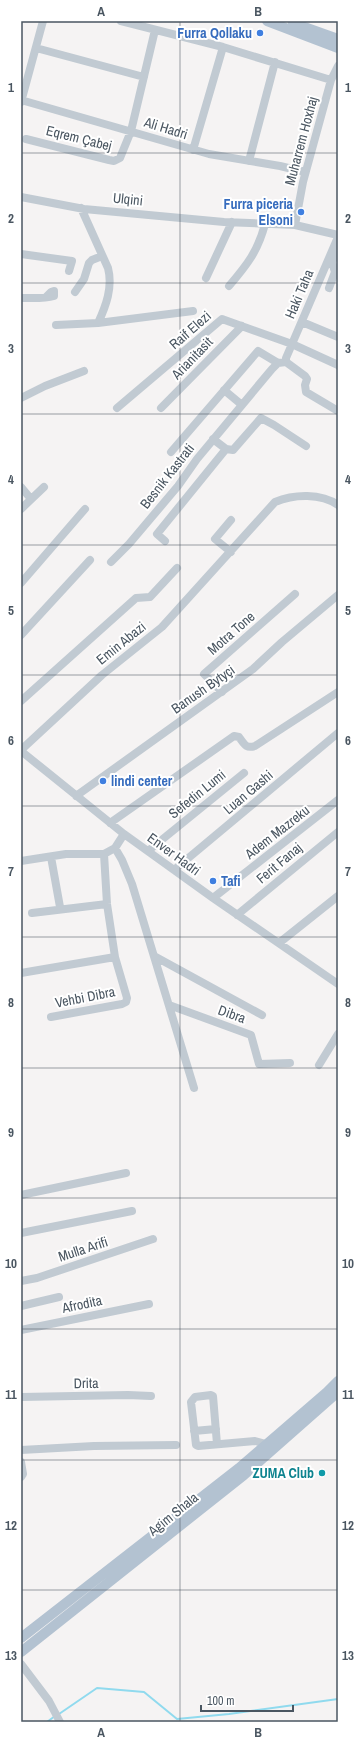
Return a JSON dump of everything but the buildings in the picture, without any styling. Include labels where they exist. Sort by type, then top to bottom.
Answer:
[{"type":"main road","points":[[267,21],[338,48]]},
{"type":"main road","points":[[286,21],[338,39]]},
{"type":"main road","name":"Agim Shala","points":[[21,1638],[214,1488],[338,1381]]},
{"type":"main road","name":"Agim Shala","points":[[21,1652],[244,1475],[338,1392]]},
{"type":"street","points":[[21,101],[43,21]]},
{"type":"street","points":[[122,21],[223,47],[331,80]]},
{"type":"street","points":[[131,131],[154,30]]},
{"type":"street","points":[[193,150],[223,47]]},
{"type":"street","points":[[36,48],[144,77]]},
{"type":"street","points":[[248,162],[275,62]]},
{"type":"street","name":"Muharrem Hoxhaj","points":[[295,225],[305,172],[331,80],[338,66]]},
{"type":"street","name":"Ali Hadri","points":[[21,101],[131,131],[193,150],[305,172]]},
{"type":"street","name":"Eqrem Çabej","points":[[26,139],[114,161],[120,158],[123,154],[131,131]]},
{"type":"street","name":"Ulqini","points":[[21,197],[81,208],[232,222],[295,225],[338,236]]},
{"type":"street","points":[[81,208],[110,276],[107,301],[98,323]]},
{"type":"street","points":[[206,278],[232,222]]},
{"type":"street","points":[[229,286],[250,262],[265,224]]},
{"type":"street","name":"Haki Taha","points":[[282,362],[286,358],[302,322],[338,236]]},
{"type":"street","points":[[329,288],[335,272],[332,262],[336,253],[333,249]]},
{"type":"street","points":[[21,254],[72,261],[69,271]]},
{"type":"street","points":[[75,292],[84,279],[89,263],[92,260],[102,256]]},
{"type":"street","points":[[21,298],[44,297]]},
{"type":"street","points":[[56,325],[98,323],[193,311]]},
{"type":"street","name":"Raif Elezi","points":[[117,408],[222,320],[292,344],[338,366]]},
{"type":"street","points":[[302,322],[338,337]]},
{"type":"street","name":"Arianitasit","points":[[161,408],[242,326]]},
{"type":"street","name":"Besnik Kastrati","points":[[111,562],[129,544],[178,486],[213,439],[242,405],[282,362],[258,351],[171,452]]},
{"type":"street","points":[[282,362],[307,379],[304,385],[306,392],[338,411]]},
{"type":"street","points":[[21,398],[45,386],[84,371]]},
{"type":"street","points":[[224,390],[242,405]]},
{"type":"street","points":[[213,439],[226,449],[235,449],[261,418],[274,424],[306,446]]},
{"type":"street","points":[[165,540],[157,534],[226,449]]},
{"type":"street","points":[[21,487],[31,499]]},
{"type":"street","points":[[21,509],[44,487]]},
{"type":"street","name":"Emin Abazi","points":[[21,750],[102,675],[162,627],[275,502],[287,497],[310,497],[326,499],[338,504]]},
{"type":"street","points":[[21,583],[85,509]]},
{"type":"street","points":[[231,520],[215,539],[231,552]]},
{"type":"street","points":[[21,635],[90,560]]},
{"type":"street","points":[[21,701],[136,598],[150,597],[177,568]]},
{"type":"street","name":"Motra Tone","points":[[222,692],[204,674],[295,594]]},
{"type":"street","name":"Banush Bytyçi","points":[[76,796],[254,669],[282,642],[338,595]]},
{"type":"street","points":[[110,823],[234,736],[239,737],[246,747],[251,748],[338,692]]},
{"type":"street","name":"Luan Gashi","points":[[174,870],[338,733]]},
{"type":"street","name":"Enver Hadri","points":[[21,750],[124,834],[237,915],[336,980]]},
{"type":"street","name":"Sefedin Lumi","points":[[148,851],[244,773]]},
{"type":"street","name":"Adem Mazreku","points":[[213,898],[338,800]]},
{"type":"street","name":"Ferit Fanaj","points":[[237,915],[338,832]]},
{"type":"street","points":[[21,861],[84,853],[104,854],[115,848],[124,834]]},
{"type":"street","points":[[115,848],[122,860],[132,884],[194,1088]]},
{"type":"street","name":"Vehbi Dibra","points":[[51,1017],[126,1002],[127,998],[115,957],[107,904],[104,854]]},
{"type":"street","points":[[51,856],[60,907]]},
{"type":"street","points":[[279,943],[338,896]]},
{"type":"street","points":[[32,913],[107,904]]},
{"type":"street","name":"Dibra","points":[[154,956],[262,1015]]},
{"type":"street","points":[[21,973],[115,957]]},
{"type":"street","name":"Dibra","points":[[169,1005],[251,1035],[259,1064],[290,1063]]},
{"type":"street","points":[[319,1065],[338,1034]]},
{"type":"street","points":[[21,1195],[126,1173]]},
{"type":"street","points":[[21,1233],[132,1211]]},
{"type":"street","name":"Mulla Arifi","points":[[21,1281],[37,1278],[154,1239]]},
{"type":"street","points":[[21,1306],[59,1297]]},
{"type":"street","name":"Afrodita","points":[[21,1330],[149,1304]]},
{"type":"street","name":"Drita","points":[[21,1397],[128,1394],[151,1396]]},
{"type":"street","points":[[217,1444],[214,1399],[211,1395],[195,1397],[192,1399],[196,1445],[217,1444],[255,1441],[266,1444]]},
{"type":"street","points":[[194,1431],[216,1429]]},
{"type":"street","points":[[21,1450],[94,1446],[176,1445]]},
{"type":"street","points":[[21,1462],[23,1474],[21,1477]]},
{"type":"street","points":[[22,1667],[49,1701],[60,1722]]},
{"type":"waterway","points":[[59,1714],[97,1688],[144,1692],[177,1719],[229,1714],[338,1699]]},
{"type":"waterway","points":[[47,1722],[55,1716]]},
{"type":"place","name":"Furra Qollaku","points":[[260,33]]},
{"type":"place","name":"Furra piceria Elsoni","points":[[301,212]]},
{"type":"place","name":"lindi center","points":[[103,781]]},
{"type":"place","name":"Tafi","points":[[213,881]]},
{"type":"place","name":"ZUMA Club","points":[[322,1473]]}]
